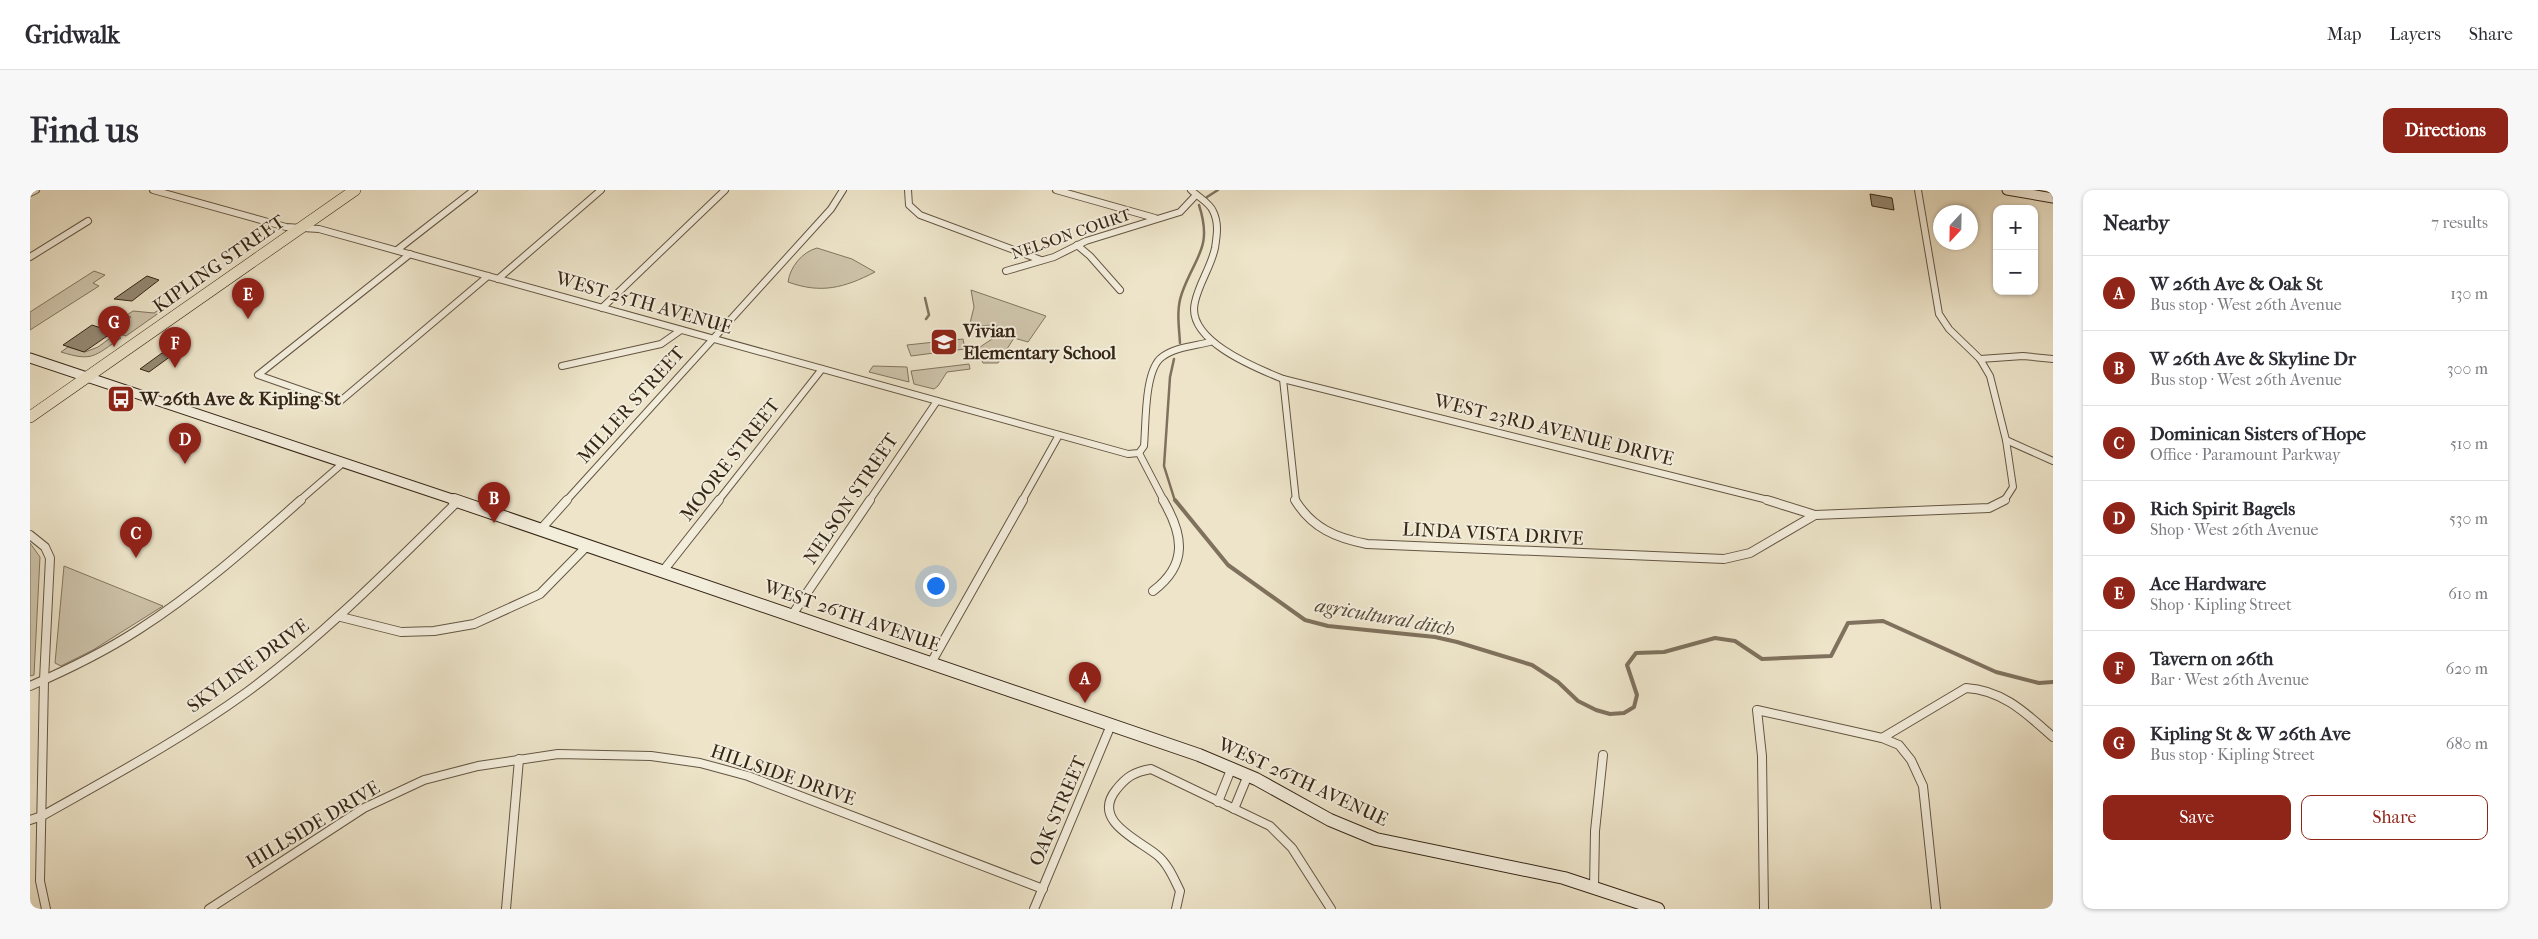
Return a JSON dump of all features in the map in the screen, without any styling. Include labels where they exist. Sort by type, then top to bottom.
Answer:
[{"type":"main road","name":"KIPLING STREET","points":[[30,417],[355,190]]},
{"type":"street","points":[[30,193],[36,190]]},
{"type":"street","name":"WEST 25TH AVENUE","points":[[153,190],[286,227],[319,229],[1058,435],[1124,453],[1138,453]]},
{"type":"street","points":[[397,250],[474,190]]},
{"type":"street","points":[[498,279],[601,190]]},
{"type":"street","points":[[602,308],[725,190]]},
{"type":"street","name":"MILLER STREET","points":[[541,529],[831,209],[843,190]]},
{"type":"street","points":[[908,190],[909,205],[920,215],[1041,260]]},
{"type":"street","points":[[1056,190],[1156,218]]},
{"type":"street","points":[[1191,190],[1214,209],[1217,221],[1217,239],[1212,262],[1194,302],[1196,319],[1210,342],[1260,370],[1283,379]]},
{"type":"street","points":[[1918,190],[1939,314],[1949,329],[1980,358],[2024,356],[2053,359]]},
{"type":"street","points":[[2007,190],[2053,198]]},
{"type":"street","name":"NELSON COURT","points":[[1006,271],[1054,257],[1077,245],[1156,218],[1180,212],[1196,196]]},
{"type":"street","points":[[30,257],[88,222]]},
{"type":"street","points":[[1077,245],[1090,256],[1120,290]]},
{"type":"street","points":[[410,254],[258,375],[338,403],[488,276]]},
{"type":"street","points":[[562,366],[661,344],[681,330]]},
{"type":"street","points":[[1153,591],[1163,584],[1173,572],[1180,556],[1182,541],[1178,526],[1138,453],[1144,446],[1152,373],[1156,362],[1172,353],[1210,342]]},
{"type":"street","name":"WEST 26TH AVENUE","points":[[30,358],[541,529],[1232,767],[1330,820],[1376,839],[1538,872],[1658,909]]},
{"type":"street","name":"LINDA VISTA DRIVE","points":[[1283,379],[1294,498],[1299,509],[1315,526],[1339,539],[1367,544],[1724,559],[1750,553],[1815,515],[1989,508],[2004,502],[2013,487],[2006,440],[1990,376],[1980,358]]},
{"type":"street","name":"MOORE STREET","points":[[663,571],[822,369]]},
{"type":"street","name":"WEST 23RD AVENUE DRIVE","points":[[1283,379],[1795,507],[1815,515]]},
{"type":"street","name":"NELSON STREET","points":[[792,615],[937,401]]},
{"type":"street","points":[[931,663],[1058,435]]},
{"type":"street","points":[[2006,440],[2053,461]]},
{"type":"street","points":[[30,686],[115,644],[169,610],[220,570],[342,463]]},
{"type":"street","name":"SKYLINE DRIVE","points":[[30,820],[42,816],[138,762],[240,696],[341,617],[458,501]]},
{"type":"street","points":[[30,535],[45,547],[50,558],[44,680],[40,881],[46,909]]},
{"type":"street","points":[[341,617],[401,632],[434,631],[474,624],[540,594],[588,545]]},
{"type":"street","points":[[1882,738],[1966,688],[1977,687],[2010,700],[2053,736]]},
{"type":"street","points":[[1764,909],[1762,756],[1757,710],[1882,738],[1899,745],[1911,760],[1923,786],[1936,909]]},
{"type":"street","name":"OAK STREET","points":[[1034,909],[1111,725]]},
{"type":"street","name":"HILLSIDE DRIVE","points":[[209,909],[364,808],[424,780],[478,766],[558,754],[651,756],[700,763],[748,776],[1043,889]]},
{"type":"street","points":[[1594,888],[1595,831],[1603,755]]},
{"type":"street","points":[[506,909],[519,759]]},
{"type":"street","points":[[1218,802],[1232,767]]},
{"type":"street","points":[[1176,909],[1180,891],[1167,866],[1157,855],[1128,837],[1115,823],[1109,805],[1111,796],[1126,777],[1139,770],[1151,768],[1270,826],[1292,848],[1331,909]]},
{"type":"street","points":[[1234,809],[1248,775]]},
{"type":"shaded area","points":[[817,248],[852,259],[875,272],[853,282],[832,288],[811,288],[788,282],[791,271],[798,261],[806,253]]},
{"type":"shaded area","points":[[94,271],[105,275],[93,283],[99,286],[30,330],[30,312]]},
{"type":"shaded area","points":[[971,290],[1046,316],[1028,342],[1014,338],[998,363],[983,363],[977,349],[998,335],[994,333],[997,325],[973,326],[970,323],[974,307]]},
{"type":"shaded area","points":[[181,295],[180,298],[126,336],[108,330],[131,317],[127,315],[133,311],[154,313]]},
{"type":"shaded area","points":[[113,336],[121,338],[93,356],[80,357],[61,352],[68,347],[85,352],[98,347]]},
{"type":"shaded area","points":[[963,339],[965,349],[911,356],[907,345]]},
{"type":"shaded area","points":[[969,364],[970,369],[947,372],[934,389],[914,384],[911,371]]},
{"type":"shaded area","points":[[873,366],[907,367],[909,382],[869,372]]},
{"type":"shaded area","points":[[30,543],[40,557],[34,675],[30,676]]},
{"type":"shaded area","points":[[64,566],[163,606],[93,650],[61,666],[55,663]]},
{"type":"building","points":[[1870,194],[1892,198],[1894,210],[1872,206]]},
{"type":"building","points":[[147,276],[159,280],[132,301],[114,299]]},
{"type":"building","points":[[92,325],[113,332],[84,352],[63,345]]},
{"type":"building","points":[[162,353],[171,356],[149,372],[140,369]]},
{"type":"waterway","name":"agricultural ditch","points":[[1207,197],[1218,190]]},
{"type":"waterway","name":"agricultural ditch","points":[[1180,343],[1178,318],[1180,299],[1201,251],[1203,242],[1203,220],[1199,205]]},
{"type":"waterway","points":[[925,298],[929,315],[926,319]]},
{"type":"waterway","name":"agricultural ditch","points":[[1174,359],[1170,377],[1164,466],[1175,501]]},
{"type":"waterway","name":"agricultural ditch","points":[[1175,500],[1228,565],[1305,620],[1328,626],[1435,637],[1532,665],[1558,682],[1578,701],[1596,710],[1610,714],[1624,713],[1634,707],[1637,695],[1627,665],[1636,653],[1664,652],[1715,638],[1735,641],[1762,659],[1831,656],[1848,623],[1883,621],[1996,672],[2039,683],[2053,682]]},
{"type":"place","name":"Ace Hardware","points":[[248,319]]},
{"type":"place","name":"Vivian Elementary School","points":[[944,342]]},
{"type":"place","name":"Kipling St & W 26th Ave","points":[[114,347]]},
{"type":"place","name":"Tavern on 26th","points":[[175,368]]},
{"type":"place","name":"W 26th Ave & Kipling St","points":[[121,399]]},
{"type":"place","name":"Rich Spirit Bagels","points":[[185,464]]},
{"type":"place","name":"W 26th Ave & Skyline Dr","points":[[494,523]]},
{"type":"place","name":"Dominican Sisters of Hope","points":[[136,558]]},
{"type":"place","name":"W 26th Ave & Oak St","points":[[1085,703]]}]
